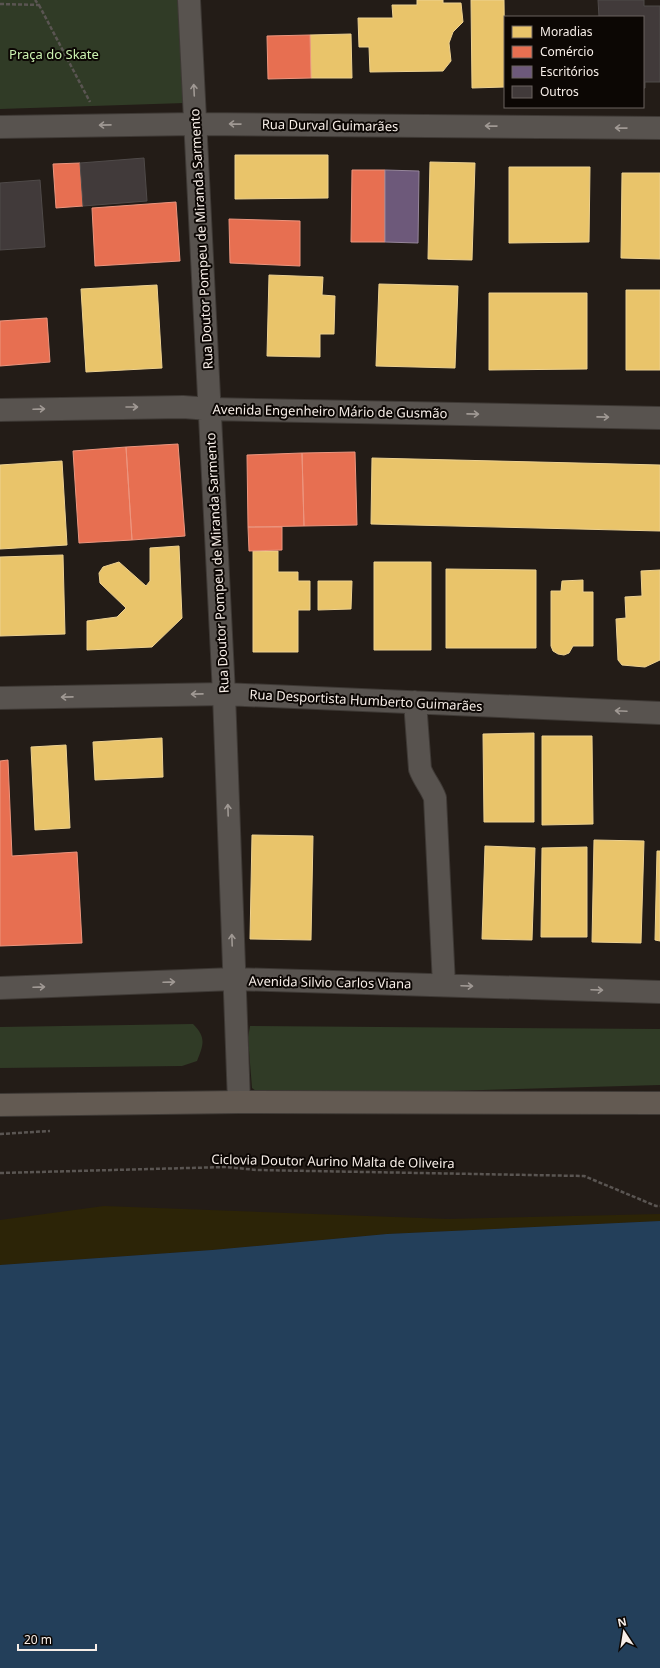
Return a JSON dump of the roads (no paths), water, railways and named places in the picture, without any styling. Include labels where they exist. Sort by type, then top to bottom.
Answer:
[{"type":"main road","points":[[0,1105],[239,1102],[660,1103]]},
{"type":"street","name":"Rua Doutor Pompeu de Miranda Sarmento","points":[[189,0],[224,694],[239,1102]]},
{"type":"street","name":"Rua Durval Guimarães","points":[[0,128],[195,124],[660,128]]},
{"type":"street","name":"Avenida Engenheiro Mário de Gusmão","points":[[0,410],[183,407],[210,409],[660,418]]},
{"type":"street","name":"Rua Desportista Humberto Guimarães","points":[[0,698],[224,694],[660,713]]},
{"type":"street","points":[[415,702],[420,769],[435,798],[444,985]]},
{"type":"street","name":"Avenida Silvio Carlos Viana","points":[[0,988],[234,979],[660,992]]},
{"type":"water","points":[[660,1221],[660,1668],[0,1668],[0,1265],[212,1250],[387,1234]]},
{"type":"park label","name":"Praça do Skate","points":[[54,54]]}]
